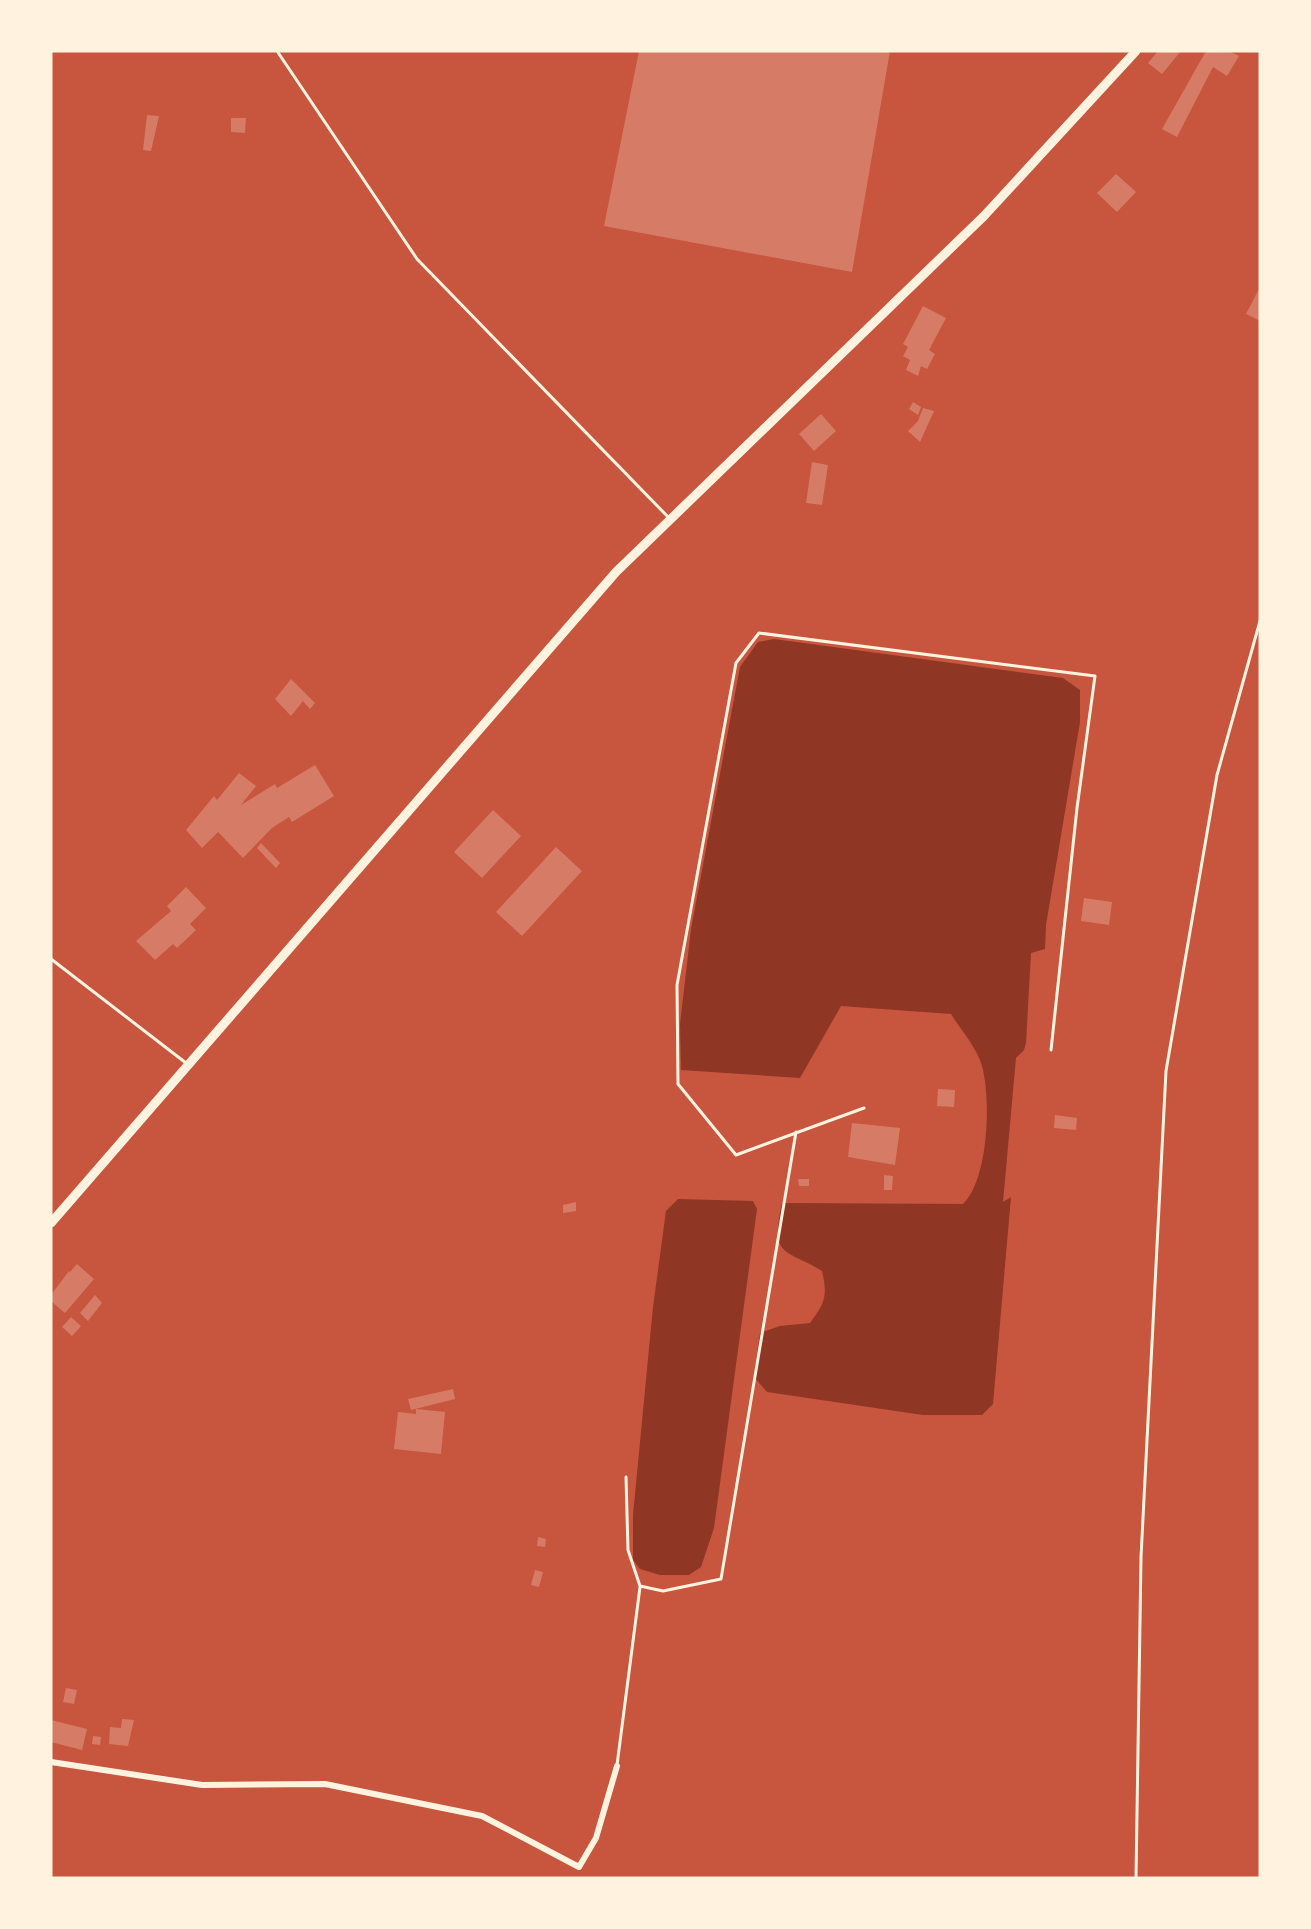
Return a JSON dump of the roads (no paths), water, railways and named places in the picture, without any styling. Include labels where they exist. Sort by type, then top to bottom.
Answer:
[{"type":"main road","points":[[51,1223],[190,1066],[616,572],[984,216],[1136,51]]},
{"type":"street","points":[[51,1762],[202,1785],[325,1784],[482,1816],[579,1867],[596,1838],[617,1766]]},
{"type":"lane","points":[[277,51],[417,259],[670,519]]},
{"type":"lane","points":[[864,1108],[736,1155],[678,1084],[677,985],[736,663],[759,633],[1095,676],[1077,808],[1050,1050]]},
{"type":"lane","points":[[51,959],[190,1066]]},
{"type":"lane","points":[[640,1586],[663,1591],[721,1579],[795,1132]]},
{"type":"lane","points":[[617,1766],[640,1586],[628,1550],[626,1477]]}]
